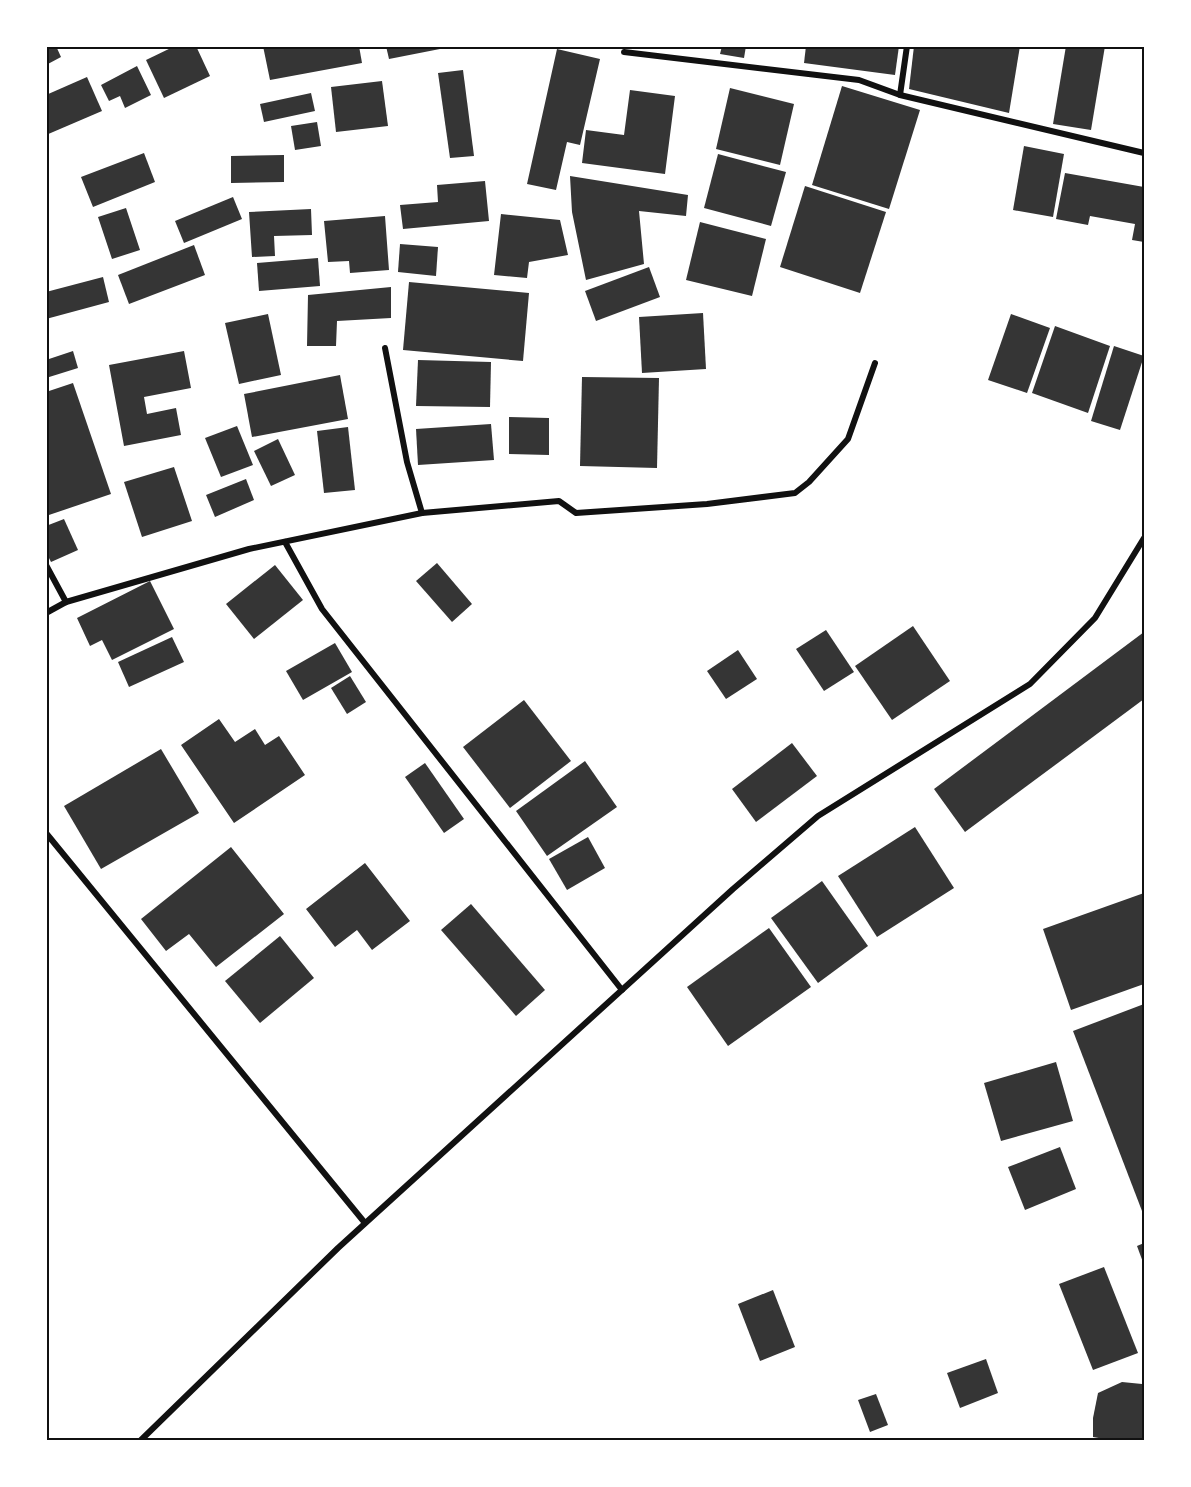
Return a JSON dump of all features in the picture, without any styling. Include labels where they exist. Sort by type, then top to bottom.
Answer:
[{"type":"street","points":[[900,95],[907,46]]},
{"type":"street","points":[[624,52],[859,80],[900,95],[1144,153]]},
{"type":"street","points":[[385,348],[407,462],[422,513]]},
{"type":"street","points":[[46,613],[66,602],[249,549],[422,513],[559,501],[576,513],[706,504],[795,493],[809,482],[848,439],[875,363]]},
{"type":"street","points":[[141,1440],[365,1223],[733,890],[819,816],[1030,684],[1095,618],[1144,538]]},
{"type":"street","points":[[285,542],[322,609],[622,990]]},
{"type":"street","points":[[46,565],[66,602]]},
{"type":"street","points":[[46,833],[365,1223]]},
{"type":"building","points":[[46,46],[56,46],[61,57],[46,65]]},
{"type":"building","points":[[175,46],[196,46],[210,76],[164,98],[146,60]]},
{"type":"building","points":[[263,46],[359,46],[362,63],[270,80]]},
{"type":"building","points":[[386,46],[445,46],[445,48],[389,59]]},
{"type":"building","points":[[722,46],[746,46],[744,58],[720,54]]},
{"type":"building","points":[[806,46],[899,46],[895,75],[804,63]]},
{"type":"building","points":[[914,46],[1020,46],[1009,113],[909,89]]},
{"type":"building","points":[[1066,46],[1105,46],[1091,130],[1053,124]]},
{"type":"building","points":[[557,49],[600,59],[580,145],[567,142],[556,190],[527,184]]},
{"type":"building","points":[[137,66],[151,95],[125,108],[120,96],[109,101],[101,85]]},
{"type":"building","points":[[463,70],[474,156],[450,158],[438,73]]},
{"type":"building","points":[[87,77],[102,111],[46,135],[46,95]]},
{"type":"building","points":[[382,81],[388,126],[336,132],[331,87]]},
{"type":"building","points":[[842,86],[920,110],[889,209],[812,185]]},
{"type":"building","points":[[730,88],[794,104],[780,165],[716,149]]},
{"type":"building","points":[[630,90],[675,96],[665,174],[582,163],[586,130],[624,135]]},
{"type":"building","points":[[311,93],[315,111],[264,122],[260,104]]},
{"type":"building","points":[[317,122],[321,146],[295,150],[291,126]]},
{"type":"building","points":[[1024,146],[1064,154],[1053,217],[1013,210]]},
{"type":"building","points":[[144,153],[155,182],[93,207],[81,177]]},
{"type":"building","points":[[718,154],[786,172],[771,226],[704,208]]},
{"type":"building","points":[[284,155],[284,182],[231,183],[231,156]]},
{"type":"building","points":[[1065,173],[1144,187],[1144,242],[1132,240],[1135,224],[1090,216],[1088,225],[1056,219]]},
{"type":"building","points":[[570,176],[688,195],[686,216],[639,211],[644,264],[586,280],[572,212]]},
{"type":"building","points":[[485,181],[489,221],[403,229],[400,205],[438,202],[437,185]]},
{"type":"building","points":[[805,186],[886,212],[860,293],[780,267]]},
{"type":"building","points":[[233,197],[242,219],[184,243],[175,221]]},
{"type":"building","points":[[126,208],[140,250],[112,259],[98,217]]},
{"type":"building","points":[[311,209],[312,235],[274,236],[275,256],[252,257],[249,212]]},
{"type":"building","points":[[501,214],[560,220],[568,255],[529,262],[527,278],[494,275]]},
{"type":"building","points":[[385,216],[389,270],[350,273],[349,261],[328,262],[324,221]]},
{"type":"building","points":[[700,222],[766,239],[752,296],[686,280]]},
{"type":"building","points":[[400,244],[438,247],[436,276],[398,272]]},
{"type":"building","points":[[194,245],[205,275],[129,304],[118,275]]},
{"type":"building","points":[[318,258],[320,286],[259,291],[257,263]]},
{"type":"building","points":[[649,267],[660,297],[596,321],[585,291]]},
{"type":"building","points":[[103,277],[109,302],[46,319],[46,292]]},
{"type":"building","points":[[409,282],[529,293],[523,361],[403,350]]},
{"type":"building","points":[[391,287],[391,318],[337,321],[336,346],[307,346],[308,295]]},
{"type":"building","points":[[703,313],[706,369],[642,373],[639,317]]},
{"type":"building","points":[[268,314],[281,375],[239,384],[225,323]]},
{"type":"building","points":[[1011,314],[1050,328],[1027,393],[988,380]]},
{"type":"building","points":[[1055,326],[1110,346],[1088,413],[1032,393]]},
{"type":"building","points":[[1114,346],[1144,356],[1120,430],[1091,421]]},
{"type":"building","points":[[73,351],[78,368],[46,378],[46,360]]},
{"type":"building","points":[[184,351],[191,388],[144,397],[147,414],[176,408],[181,435],[124,446],[109,365]]},
{"type":"building","points":[[418,360],[491,362],[490,407],[416,406]]},
{"type":"building","points":[[340,375],[348,419],[252,437],[244,394]]},
{"type":"building","points":[[582,377],[659,378],[657,468],[580,466]]},
{"type":"building","points":[[73,383],[111,494],[46,516],[46,392]]},
{"type":"building","points":[[509,417],[549,418],[549,455],[509,454]]},
{"type":"building","points":[[491,424],[494,460],[418,465],[416,429]]},
{"type":"building","points":[[237,426],[253,465],[221,477],[205,438]]},
{"type":"building","points":[[348,427],[355,490],[324,493],[317,431]]},
{"type":"building","points":[[278,439],[295,475],[271,486],[254,451]]},
{"type":"building","points":[[174,467],[192,521],[142,537],[124,482]]},
{"type":"building","points":[[246,479],[254,500],[215,517],[206,495]]},
{"type":"building","points":[[64,519],[78,550],[51,562],[46,552],[46,526]]},
{"type":"building","points":[[437,563],[472,604],[452,622],[416,581]]},
{"type":"building","points":[[275,565],[303,600],[254,639],[226,604]]},
{"type":"building","points":[[150,581],[174,629],[112,660],[102,640],[90,646],[77,618]]},
{"type":"building","points":[[913,626],[950,681],[892,720],[855,666]]},
{"type":"building","points":[[826,630],[854,672],[824,691],[796,649]]},
{"type":"building","points":[[1144,632],[1144,699],[965,832],[934,789]]},
{"type":"building","points":[[172,637],[184,662],[129,687],[118,662]]},
{"type":"building","points":[[335,643],[352,672],[303,700],[286,671]]},
{"type":"building","points":[[738,650],[757,679],[726,699],[707,671]]},
{"type":"building","points":[[350,676],[366,702],[347,714],[331,688]]},
{"type":"building","points":[[524,700],[571,761],[510,808],[463,747]]},
{"type":"building","points":[[219,719],[235,742],[255,729],[265,745],[279,736],[305,775],[234,823],[181,745]]},
{"type":"building","points":[[792,743],[817,776],[756,822],[732,789]]},
{"type":"building","points":[[161,749],[199,813],[101,869],[64,806]]},
{"type":"building","points":[[585,761],[617,807],[547,856],[516,811]]},
{"type":"building","points":[[425,763],[464,819],[444,833],[405,777]]},
{"type":"building","points":[[915,827],[954,888],[877,937],[838,876]]},
{"type":"building","points":[[588,837],[605,868],[567,890],[549,859]]},
{"type":"building","points":[[231,847],[284,914],[216,967],[189,934],[166,951],[141,919]]},
{"type":"building","points":[[365,863],[410,921],[372,950],[357,930],[335,947],[306,909]]},
{"type":"building","points":[[822,881],[868,946],[818,983],[771,918]]},
{"type":"building","points":[[1144,893],[1144,984],[1071,1010],[1043,929]]},
{"type":"building","points":[[471,904],[545,990],[516,1016],[441,930]]},
{"type":"building","points":[[769,928],[811,987],[728,1046],[687,987]]},
{"type":"building","points":[[280,936],[314,978],[260,1023],[225,981]]},
{"type":"building","points":[[1144,1004],[1144,1210],[1142,1211],[1073,1031]]},
{"type":"building","points":[[1056,1062],[1073,1121],[1001,1141],[984,1083]]},
{"type":"building","points":[[1060,1147],[1076,1189],[1025,1210],[1008,1167]]},
{"type":"building","points":[[1144,1243],[1144,1265],[1137,1246]]},
{"type":"building","points":[[1104,1267],[1138,1353],[1093,1370],[1059,1284]]},
{"type":"building","points":[[773,1290],[795,1347],[760,1361],[738,1304]]},
{"type":"building","points":[[986,1359],[998,1393],[960,1408],[947,1373]]},
{"type":"building","points":[[1122,1382],[1142,1384],[1144,1387],[1144,1437],[1142,1440],[1110,1440],[1093,1437],[1093,1418],[1098,1393]]},
{"type":"building","points":[[876,1394],[888,1425],[870,1432],[858,1400]]}]
